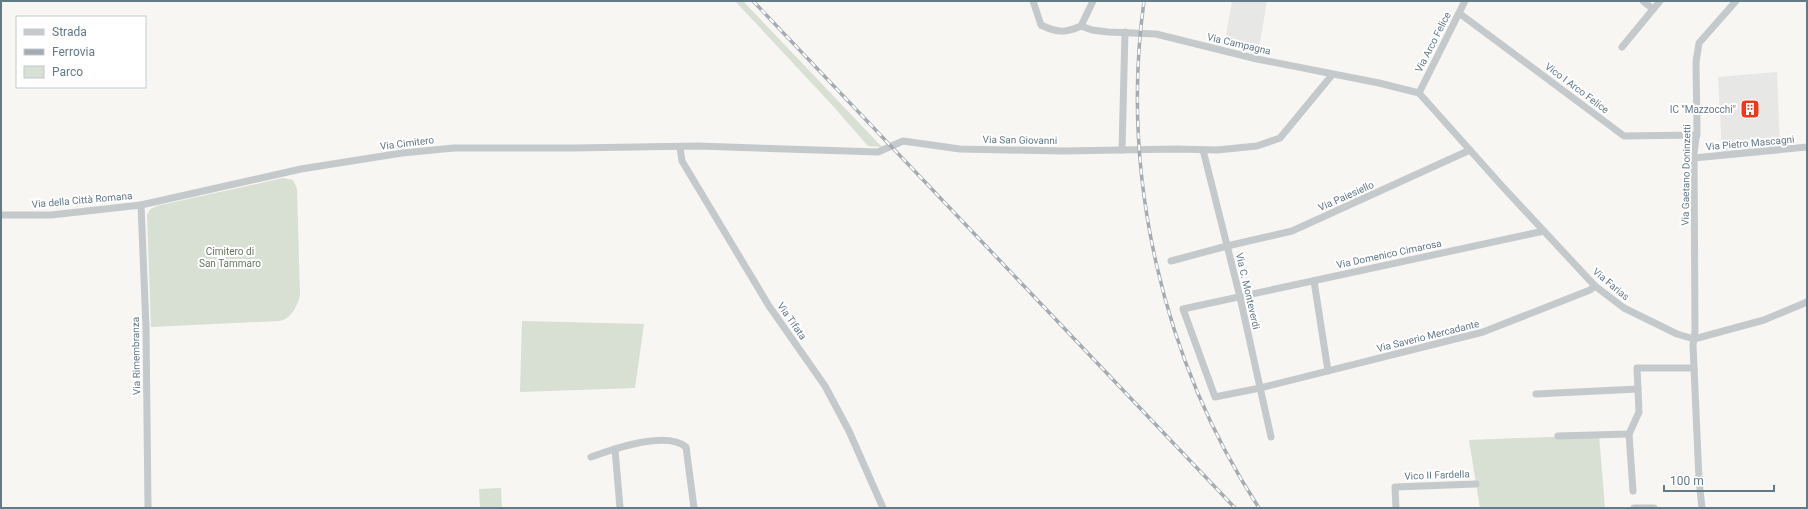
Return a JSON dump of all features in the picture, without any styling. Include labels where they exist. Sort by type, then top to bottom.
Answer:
[{"type":"street","points":[[1033,1],[1041,25],[1052,30],[1069,32],[1081,26],[1093,1]]},
{"type":"street","name":"Via Arco Felice","points":[[1419,93],[1464,1]]},
{"type":"street","points":[[1643,1],[1653,9]]},
{"type":"street","points":[[1622,47],[1660,1]]},
{"type":"street","name":"Via Gaetano Doninzetti","points":[[1694,339],[1694,158],[1697,135],[1696,62],[1699,43],[1736,1]]},
{"type":"street","name":"Vico I Arco Felice","points":[[1459,13],[1624,136],[1697,135]]},
{"type":"street","name":"Via Campagna","points":[[1081,26],[1092,30],[1156,34],[1419,93]]},
{"type":"street","points":[[1122,150],[1125,32]]},
{"type":"street","name":"Via San Giovanni","points":[[680,147],[698,146],[878,152],[903,141],[960,149],[1217,150],[1257,146],[1280,138],[1332,74]]},
{"type":"street","name":"Via Farias","points":[[1419,93],[1595,286],[1624,308],[1676,334],[1694,339]]},
{"type":"street","name":"Via Cimitero","points":[[141,205],[301,169],[402,153],[454,148],[680,147]]},
{"type":"street","name":"Via Tifata","points":[[680,147],[682,161],[769,306],[826,386],[849,431],[883,508]]},
{"type":"street","name":"Via Pietro Mascagni","points":[[1694,158],[1807,147]]},
{"type":"street","name":"Via C. Monteverdi","points":[[1203,150],[1240,297],[1271,437]]},
{"type":"street","name":"Via Paiesiello","points":[[1171,261],[1292,231],[1470,150]]},
{"type":"street","name":"Via della Città Romana","points":[[1,215],[51,215],[141,205]]},
{"type":"street","name":"Via Rimembranza","points":[[141,205],[146,327],[148,508]]},
{"type":"street","name":"Via Domenico Cimarosa","points":[[1260,388],[1215,397],[1183,309],[1544,231]]},
{"type":"street","points":[[1314,281],[1328,371]]},
{"type":"street","name":"Via Saverio Mercadante","points":[[1260,388],[1495,329],[1590,290],[1595,286]]},
{"type":"street","points":[[1702,508],[1699,480],[1694,339],[1764,320],[1807,302]]},
{"type":"street","points":[[1633,491],[1629,434],[1639,412],[1637,368],[1694,368]]},
{"type":"street","points":[[1536,394],[1638,389]]},
{"type":"street","points":[[1558,436],[1629,434]]},
{"type":"street","points":[[591,456],[641,442],[674,441],[682,443],[686,447],[694,508]]},
{"type":"street","points":[[615,449],[620,508]]},
{"type":"street","name":"Vico II Fardella","points":[[1396,508],[1395,487],[1476,484]]},
{"type":"street","points":[[1634,508],[1654,508]]},
{"type":"shaded area","points":[[1232,1],[1267,1],[1258,54],[1224,46]]},
{"type":"shaded area","points":[[1777,72],[1780,147],[1722,153],[1718,77]]},
{"type":"green space","points":[[735,1],[743,1],[882,147],[868,146],[833,106]]},
{"type":"green space","name":"Cimitero di San Tammaro","points":[[283,178],[293,180],[297,189],[300,296],[296,308],[291,314],[280,321],[151,327],[147,215],[149,211],[154,207],[161,205]]},
{"type":"green space","points":[[522,321],[644,324],[635,388],[520,392]]},
{"type":"green space","points":[[1599,435],[1605,508],[1480,508],[1469,440]]},
{"type":"green space","points":[[501,488],[502,508],[480,508],[479,489]]},
{"type":"railway","points":[[753,1],[1235,508]]},
{"type":"railway","points":[[1144,1],[1138,67],[1138,133],[1145,199],[1156,265],[1174,329],[1197,391],[1226,451],[1259,508]]},
{"type":"place","name":"IC \"Mazzocchi\"","points":[[1750,109]]}]
